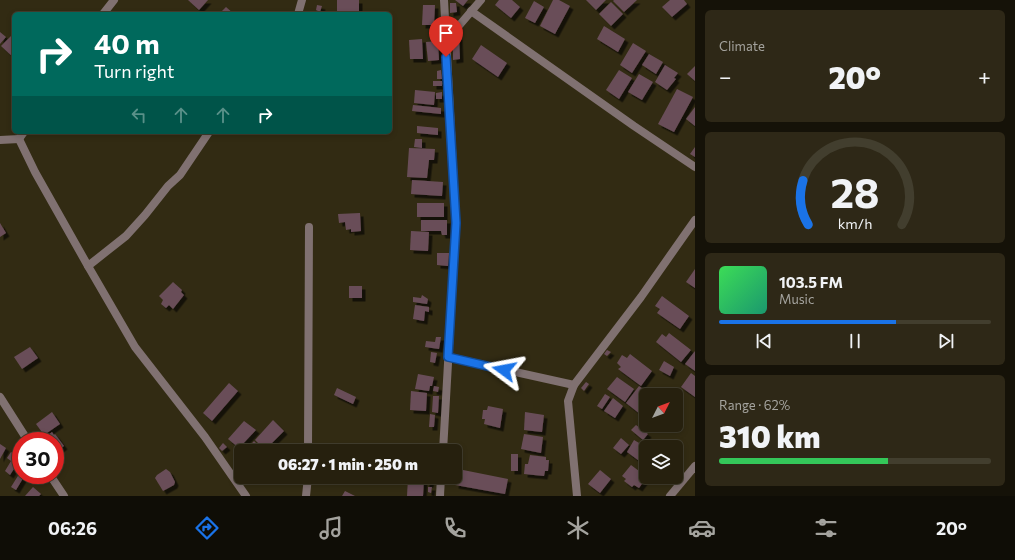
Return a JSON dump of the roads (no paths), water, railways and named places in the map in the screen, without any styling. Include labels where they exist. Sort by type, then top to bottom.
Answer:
[{"type":"street","points":[[105,12],[114,0]]},
{"type":"street","points":[[299,12],[302,0]]},
{"type":"street","points":[[442,444],[456,223],[445,42],[444,0]]},
{"type":"street","points":[[445,42],[481,0]]},
{"type":"street","points":[[471,12],[695,167]]},
{"type":"street","points":[[88,266],[126,236],[168,186],[180,175],[208,134]]},
{"type":"street","points":[[0,140],[21,136],[34,172],[135,347],[205,437],[246,496]]},
{"type":"street","points":[[577,496],[568,402],[574,386],[641,297],[695,220]]},
{"type":"street","points":[[308,444],[310,227]]},
{"type":"street","points":[[448,357],[574,386]]},
{"type":"street","points":[[0,397],[22,432]]},
{"type":"street","points":[[670,496],[695,466]]},
{"type":"street","points":[[56,484],[64,496]]},
{"type":"street","points":[[306,496],[307,484]]},
{"type":"street","points":[[440,496],[441,484]]}]
